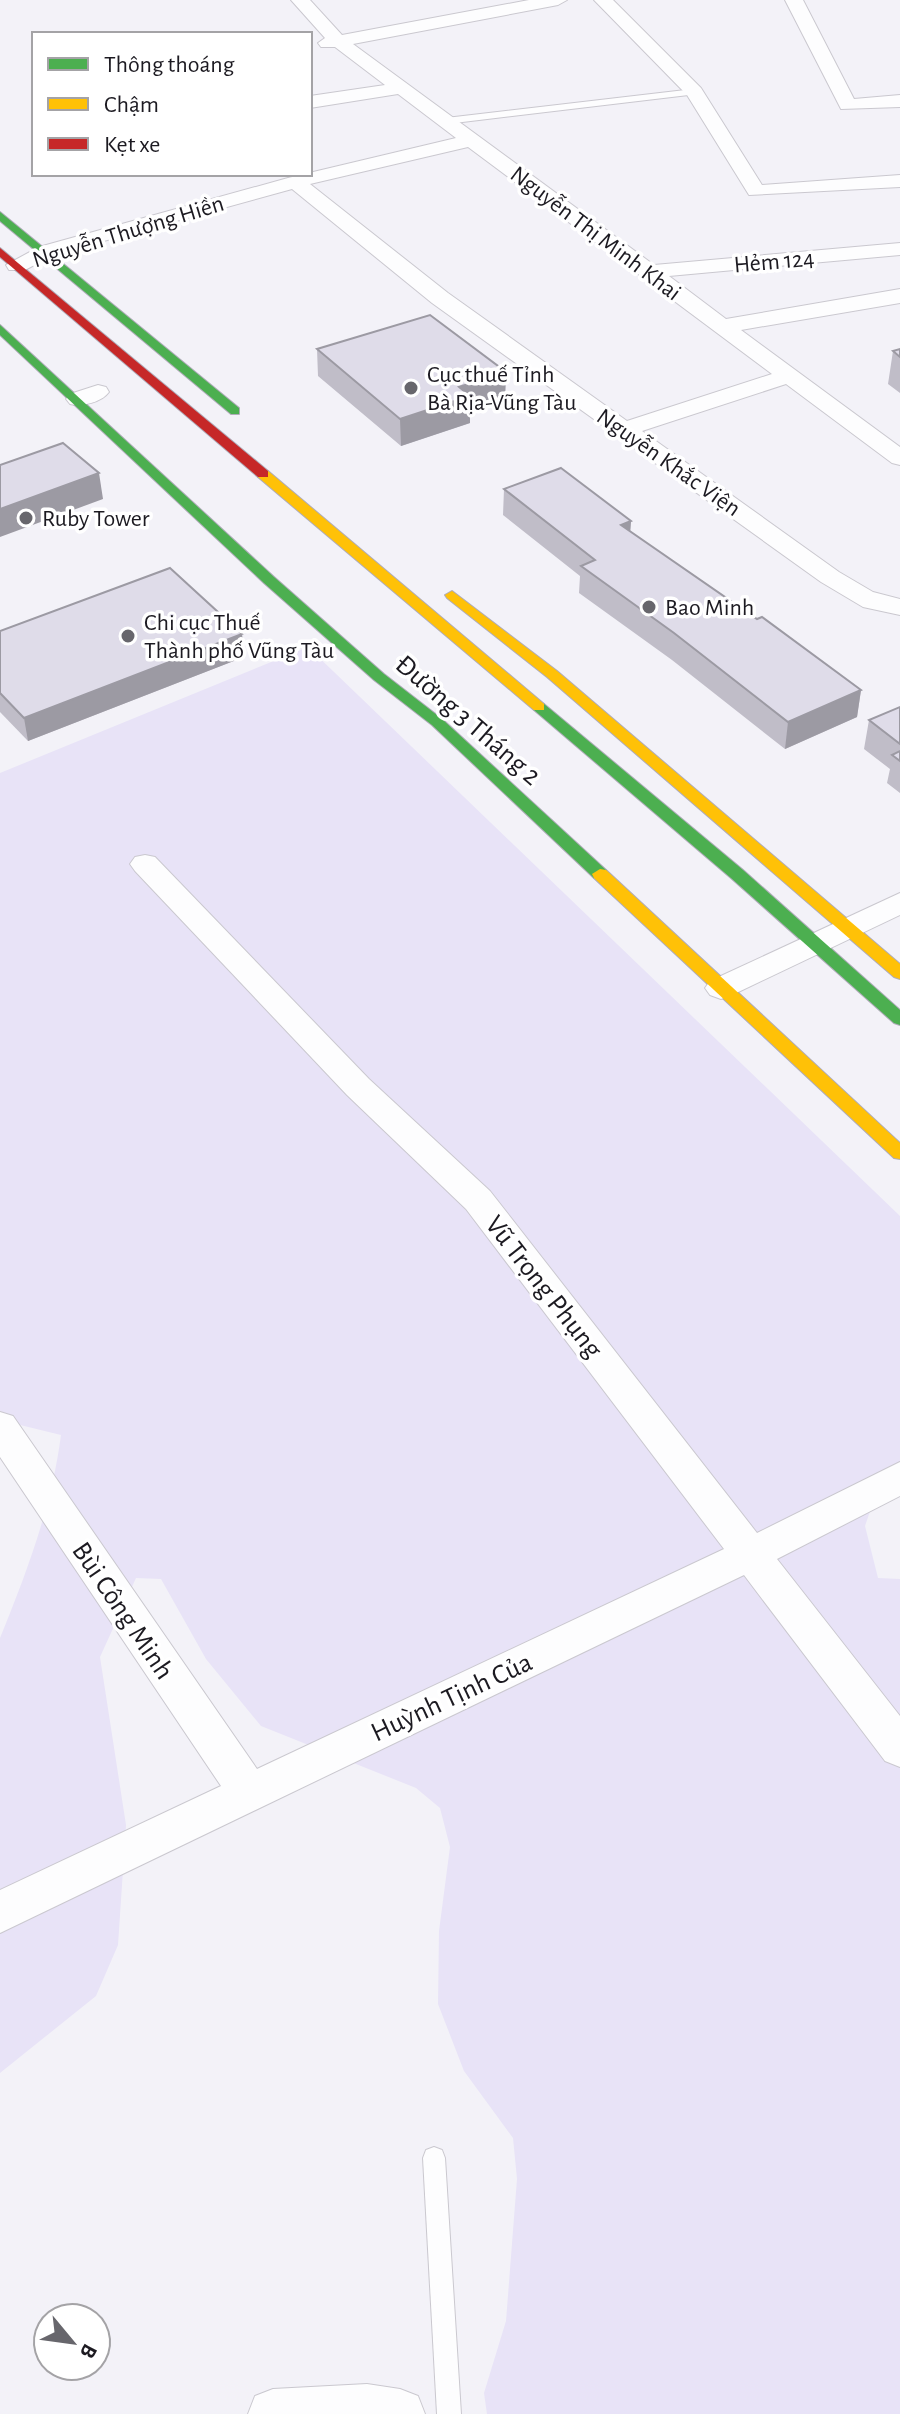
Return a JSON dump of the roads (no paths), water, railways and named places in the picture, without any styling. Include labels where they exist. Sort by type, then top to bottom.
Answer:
[{"type":"main road","points":[[0,215],[244,419]]},
{"type":"main road","name":"Đường 3 Tháng 2","points":[[0,251],[900,1019]]},
{"type":"main road","name":"Đường 3 Tháng 2","points":[[0,307],[71,369],[321,627],[741,979],[900,1153]]},
{"type":"main road","name":"Đường 3 Tháng 2","points":[[0,329],[96,398]]},
{"type":"main road","points":[[436,582],[552,674],[900,973]]},
{"type":"street","name":"Nguyễn Thị Minh Khai","points":[[300,0],[338,41],[900,458]]},
{"type":"street","points":[[312,45],[558,0]]},
{"type":"street","points":[[603,0],[694,92],[756,191],[900,181]]},
{"type":"street","points":[[794,0],[848,105],[900,101]]},
{"type":"street","points":[[312,102],[401,88]]},
{"type":"street","name":"Nguyễn Thượng Hiền","points":[[17,265],[46,251],[295,182],[472,140]]},
{"type":"street","name":"Nguyễn Khắc Viện","points":[[295,182],[440,298],[622,430],[855,593],[891,607],[900,607]]},
{"type":"street","name":"Hẻm 124","points":[[647,272],[900,249]]},
{"type":"street","points":[[723,326],[900,296]]},
{"type":"street","points":[[622,430],[790,375]]},
{"type":"street","name":"Vũ Trọng Phụng","points":[[145,864],[358,1087],[478,1200],[900,1748]]},
{"type":"street","points":[[741,979],[900,903]]},
{"type":"street","name":"Bùi Công Minh","points":[[0,1427],[249,1792]]},
{"type":"street","name":"Huỳnh Tịnh Của","points":[[0,1912],[751,1554],[900,1478]]},
{"type":"street","points":[[273,2414],[367,2409],[400,2414]]},
{"type":"lane","points":[[446,121],[694,92]]},
{"type":"lane","points":[[434,2158],[449,2414]]},
{"type":"place","name":"Cục thuế Tỉnh Bà Rịa-Vũng Tàu","points":[[411,388]]},
{"type":"place","name":"Ruby Tower","points":[[26,518]]},
{"type":"place","name":"Bao Minh","points":[[649,607]]},
{"type":"place","name":"Chi cục Thuế Thành phố Vũng Tàu","points":[[128,636]]}]
